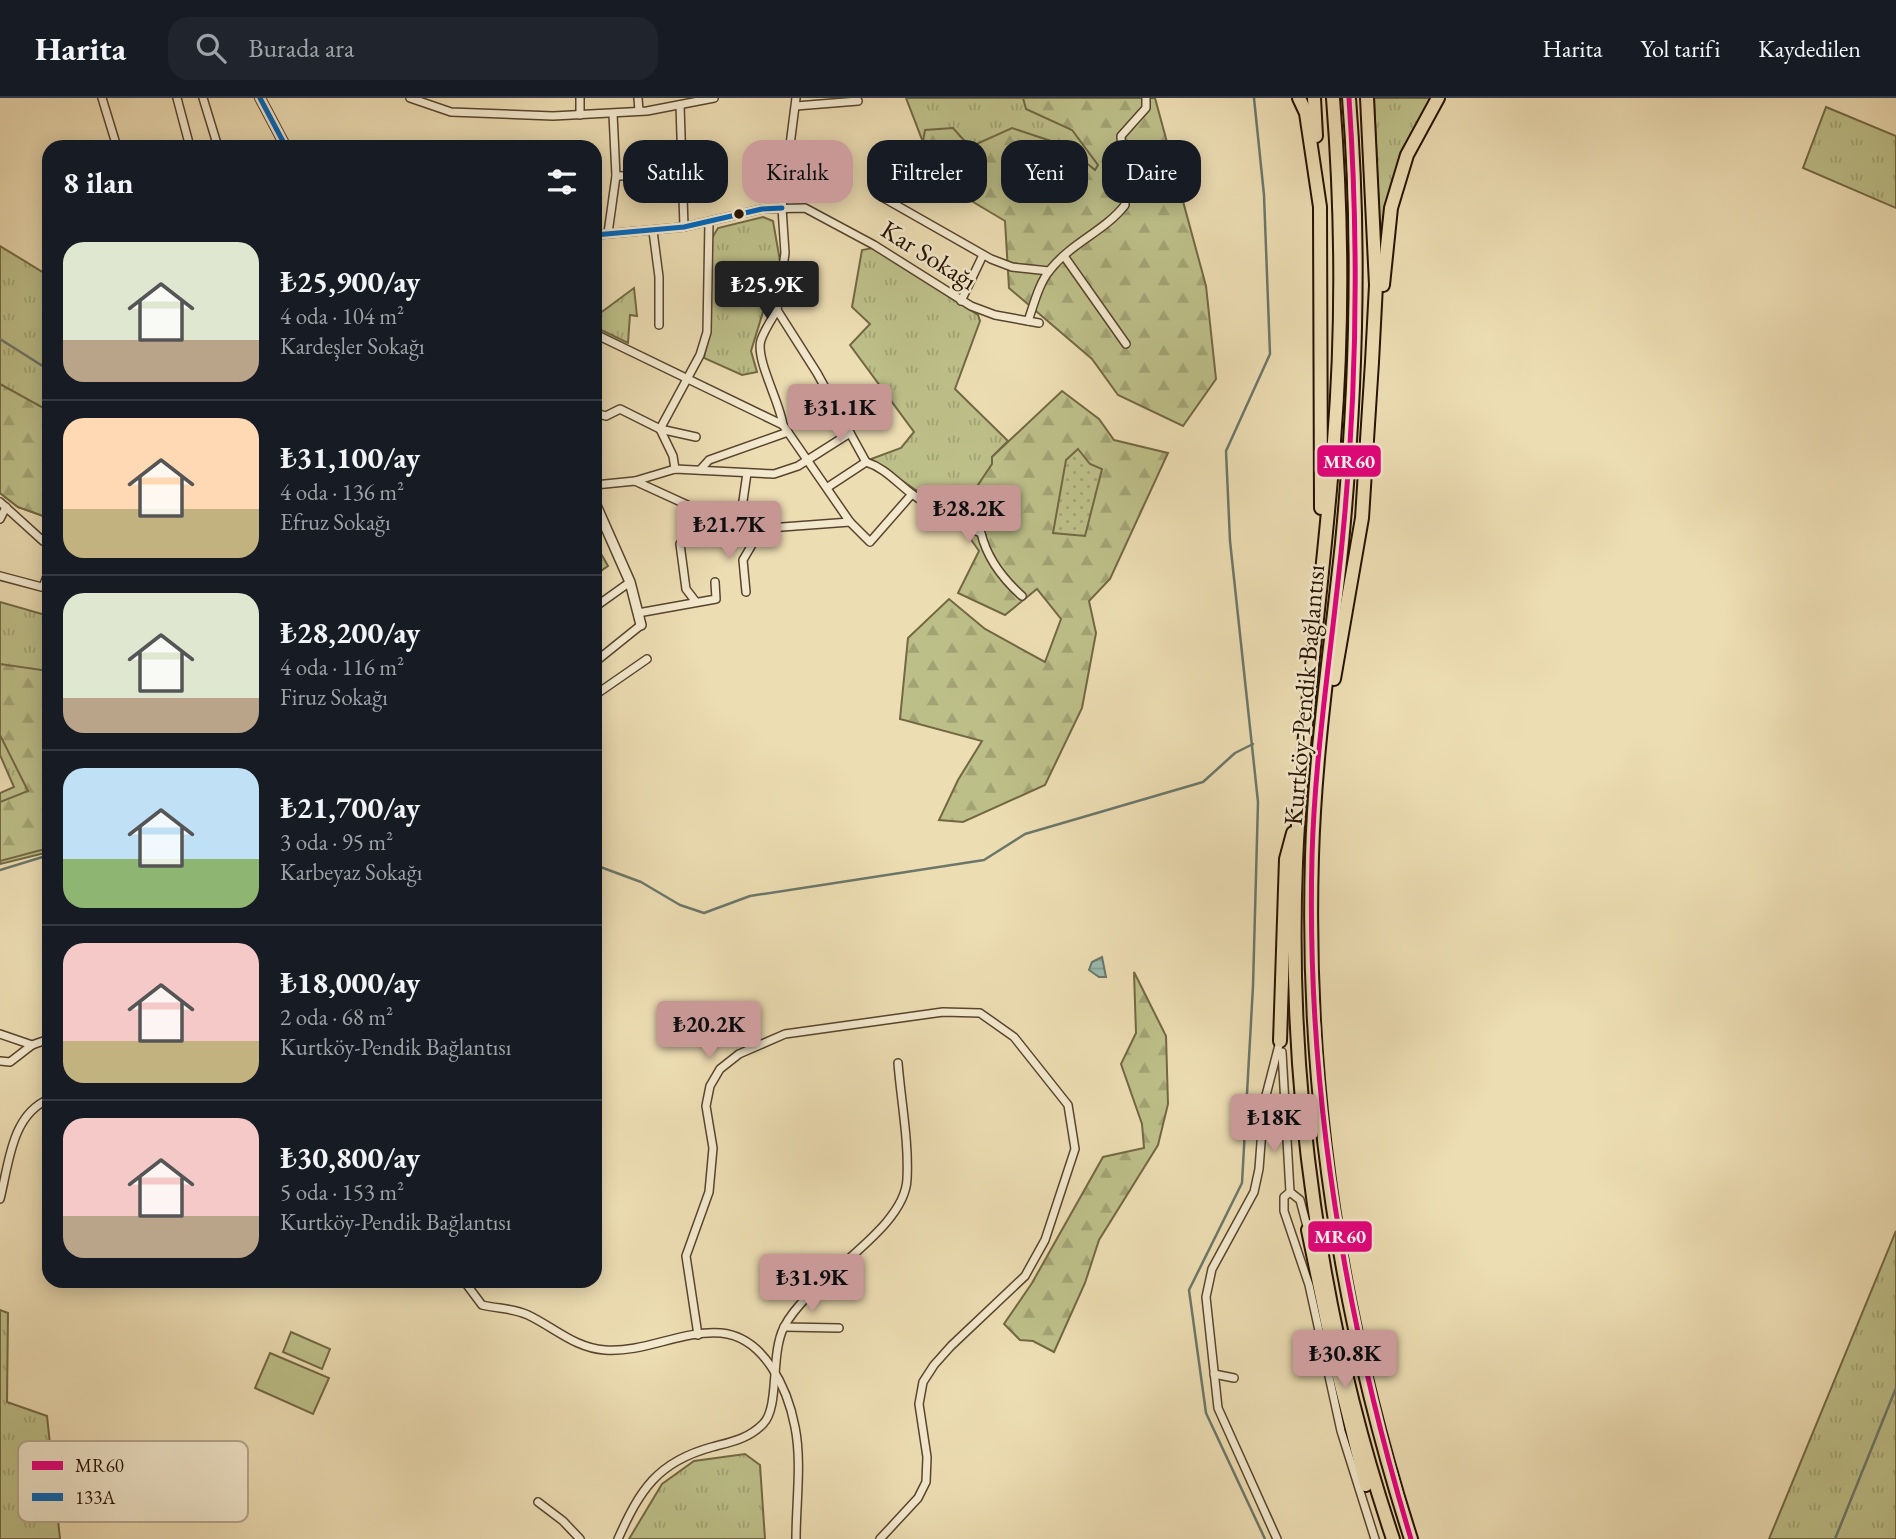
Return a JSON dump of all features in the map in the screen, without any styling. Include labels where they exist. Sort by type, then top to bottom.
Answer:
[{"type":"highway","points":[[1299,98],[1306,114],[1320,208]]},
{"type":"highway","points":[[1314,98],[1320,208],[1323,557]]},
{"type":"highway","name":"Kurtköy-Pendik Bağlantısı","points":[[1333,98],[1340,282],[1334,440],[1299,816],[1294,932],[1297,1024],[1312,1188],[1336,1328],[1391,1539]]},
{"type":"highway","name":"Kurtköy-Pendik Bağlantısı","points":[[1349,98],[1356,231],[1356,336],[1342,544],[1320,740],[1312,854],[1313,1014],[1324,1138],[1350,1316],[1371,1404],[1411,1539]]},
{"type":"highway","points":[[1320,740],[1342,641],[1362,518],[1376,285],[1367,98]]},
{"type":"highway","points":[[1372,362],[1391,208],[1407,156],[1438,98]]},
{"type":"highway","points":[[1280,1041],[1286,859],[1299,816]]},
{"type":"highway","points":[[1308,1230],[1351,1430],[1373,1506],[1391,1539]]},
{"type":"street","points":[[102,98],[115,140]]},
{"type":"street","points":[[177,98],[188,140]]},
{"type":"street","points":[[203,98],[216,140]]},
{"type":"street","points":[[260,98],[282,140]]},
{"type":"street","points":[[410,98],[450,111],[580,116],[639,111],[714,98]]},
{"type":"street","points":[[580,98],[580,116]]},
{"type":"street","points":[[638,98],[639,111]]},
{"type":"street","points":[[1028,321],[1049,271],[1064,256],[1115,218],[1125,205],[1121,136],[1146,108],[1146,98]]},
{"type":"street","points":[[858,101],[796,102],[782,208],[785,253],[777,310],[760,342],[762,360],[781,407],[786,428],[850,522],[870,542],[912,494]]},
{"type":"street","points":[[680,105],[681,140]]},
{"type":"street","points":[[608,233],[616,176],[613,114]]},
{"type":"street","points":[[616,176],[623,176]]},
{"type":"street","points":[[683,203],[684,227]]},
{"type":"street","points":[[892,203],[983,255],[1012,267],[1049,271]]},
{"type":"street","name":"Kar Sokağı","points":[[602,234],[684,227],[762,208],[805,208],[874,245],[961,301],[995,315],[1039,323]]},
{"type":"street","points":[[660,429],[689,378],[707,332],[709,222]]},
{"type":"street","points":[[653,231],[659,277],[659,326]]},
{"type":"street","points":[[961,301],[983,255]]},
{"type":"street","points":[[1064,256],[1126,344]]},
{"type":"street","points":[[777,310],[817,373],[866,462],[881,467],[912,494],[955,522],[981,533],[984,546],[1005,581],[1022,596]]},
{"type":"street","points":[[602,337],[786,428]]},
{"type":"street","points":[[602,415],[606,416],[620,409],[660,429],[696,436]]},
{"type":"street","points":[[700,470],[709,460],[786,428]]},
{"type":"street","points":[[660,429],[673,456],[675,469]]},
{"type":"street","points":[[602,484],[635,481],[675,469],[774,474],[809,460],[850,433]]},
{"type":"street","points":[[828,487],[866,462]]},
{"type":"street","points":[[746,592],[743,560],[757,536],[751,528],[743,501],[747,473]]},
{"type":"street","points":[[635,481],[730,527],[850,522]]},
{"type":"street","points":[[0,519],[3,504]]},
{"type":"street","points":[[3,504],[42,540]]},
{"type":"street","points":[[695,603],[686,589],[680,544],[699,512]]},
{"type":"street","points":[[602,519],[630,582],[641,625],[602,656]]},
{"type":"street","points":[[0,576],[42,587]]},
{"type":"street","points":[[602,602],[630,582]]},
{"type":"street","points":[[638,613],[716,599],[715,582]]},
{"type":"street","points":[[602,690],[647,659]]},
{"type":"street","points":[[698,1335],[686,1256],[709,1192],[713,1148],[706,1106],[710,1086],[720,1069],[739,1054],[785,1034],[943,1012],[980,1013],[1014,1037],[1068,1105],[1075,1149],[1045,1240],[1025,1276],[942,1355],[923,1382],[919,1404],[926,1446],[926,1482],[918,1498],[880,1539]]},
{"type":"street","points":[[0,1034],[32,1045]]},
{"type":"street","points":[[0,1061],[10,1062],[32,1045],[42,1041]]},
{"type":"street","points":[[1277,1539],[1218,1408],[1206,1297],[1212,1269],[1254,1192],[1264,1112],[1280,1041]]},
{"type":"street","points":[[1280,1041],[1290,1192],[1300,1200],[1308,1230]]},
{"type":"street","points":[[618,1539],[635,1503],[666,1466],[685,1456],[734,1442],[753,1433],[766,1421],[772,1410],[775,1350],[784,1327],[814,1288],[880,1230],[900,1205],[907,1181],[898,1063]]},
{"type":"street","points":[[0,1199],[18,1129],[29,1112],[42,1104]]},
{"type":"street","points":[[1264,1112],[1284,1115]]},
{"type":"street","points":[[1290,1192],[1284,1197],[1283,1211],[1304,1265],[1341,1431],[1375,1539]]},
{"type":"street","points":[[469,1288],[482,1305],[510,1308],[588,1348],[631,1349],[721,1333],[739,1338],[755,1348],[774,1368],[795,1426],[796,1539]]},
{"type":"street","points":[[784,1327],[839,1328]]},
{"type":"street","points":[[1214,1374],[1234,1378]]},
{"type":"street","points":[[538,1502],[563,1521],[580,1539]]},
{"type":"green space","points":[[906,98],[1045,98],[1088,140],[1001,140],[1001,158],[987,154],[987,140],[922,140]]},
{"type":"green space","points":[[1023,98],[1155,98],[1166,140],[1102,140],[1102,203],[1183,203],[1206,286],[1216,379],[1183,426],[1118,395],[1092,359],[1009,288],[1005,221],[975,203],[987,203],[985,140],[1012,128],[1048,140],[1001,140],[1001,203],[1088,203],[1088,164],[1095,170],[1098,165],[1088,152],[1088,140],[1079,140],[1072,130],[1026,109]]},
{"type":"green space","points":[[1374,98],[1432,98],[1400,154],[1380,233]]},
{"type":"green space","points":[[1826,107],[1896,136],[1896,208],[1803,168]]},
{"type":"green space","points":[[953,128],[964,140],[923,140],[925,130]]},
{"type":"green space","points":[[1088,140],[1102,154],[1102,181],[1099,188],[1088,185]]},
{"type":"green space","points":[[763,217],[773,221],[780,261],[775,291],[767,299],[751,351],[757,372],[742,375],[704,358],[710,328],[712,238],[718,228]]},
{"type":"green space","points":[[0,246],[42,272],[42,516],[18,507],[0,493]]},
{"type":"green space","points":[[873,248],[978,315],[980,321],[955,389],[1008,441],[992,457],[993,463],[956,518],[871,459],[901,448],[914,432],[850,345],[870,324],[852,307],[862,250]]},
{"type":"green space","points":[[634,288],[637,316],[630,315],[628,343],[602,330],[602,312]]},
{"type":"green space","points":[[0,384],[42,407],[42,516],[18,507],[0,493]]},
{"type":"green space","points":[[1062,391],[1099,419],[1114,440],[1168,453],[1110,579],[1089,601],[1096,633],[1082,708],[1045,785],[963,822],[939,820],[958,780],[982,741],[900,719],[908,638],[949,599],[985,629],[1045,662],[1061,619],[1037,589],[1005,615],[958,593],[979,551],[956,518],[992,464],[992,457]]},
{"type":"green space","points":[[1078,449],[1090,464],[1102,469],[1085,536],[1053,533],[1066,460]]},
{"type":"green space","points":[[602,555],[608,566],[602,570]]},
{"type":"green space","points":[[0,602],[42,614],[42,854],[0,864],[0,793],[14,787],[0,755]]},
{"type":"green space","points":[[0,664],[42,670],[42,850],[0,861],[0,802],[28,791],[0,735]]},
{"type":"green space","points":[[1134,972],[1166,1036],[1168,1104],[1158,1145],[1099,1240],[1085,1283],[1054,1352],[1033,1341],[1020,1340],[1004,1324],[1032,1283],[1103,1157],[1144,1148],[1142,1124],[1121,1064],[1136,1033]]},
{"type":"green space","points":[[1896,1231],[1896,1539],[1769,1539]]},
{"type":"green space","points":[[0,1310],[8,1313],[7,1402],[47,1416],[50,1441],[18,1441],[18,1522],[58,1522],[60,1539],[0,1539]]},
{"type":"green space","points":[[291,1332],[330,1349],[322,1369],[283,1352]]},
{"type":"green space","points":[[270,1353],[329,1378],[313,1414],[255,1388]]},
{"type":"green space","points":[[745,1454],[760,1465],[765,1539],[629,1539],[662,1484],[694,1461]]},
{"type":"water","points":[[1102,957],[1106,977],[1099,977],[1089,970],[1092,962]]},
{"type":"waterway","points":[[1254,98],[1264,195],[1270,354],[1226,451],[1230,541],[1258,802],[1253,986],[1242,1183],[1189,1290],[1206,1413],[1265,1539]]},
{"type":"waterway","points":[[0,339],[42,366]]},
{"type":"waterway","points":[[602,868],[641,882],[680,905],[704,913],[750,896],[984,860],[1025,834],[1203,782],[1235,753],[1253,744]]},
{"type":"waterway","points":[[0,870],[42,857]]},
{"type":"waterway","points":[[1835,1539],[1896,1388]]},
{"type":"transit line","name":"133A","points":[[260,98],[282,140]]},
{"type":"transit line","name":"MR60","points":[[1349,98],[1355,265],[1351,432],[1317,777],[1312,856],[1312,943],[1323,1116],[1334,1201],[1366,1371],[1411,1539]]},
{"type":"transit line","name":"133A","points":[[602,234],[684,227],[762,209],[782,208]]}]
